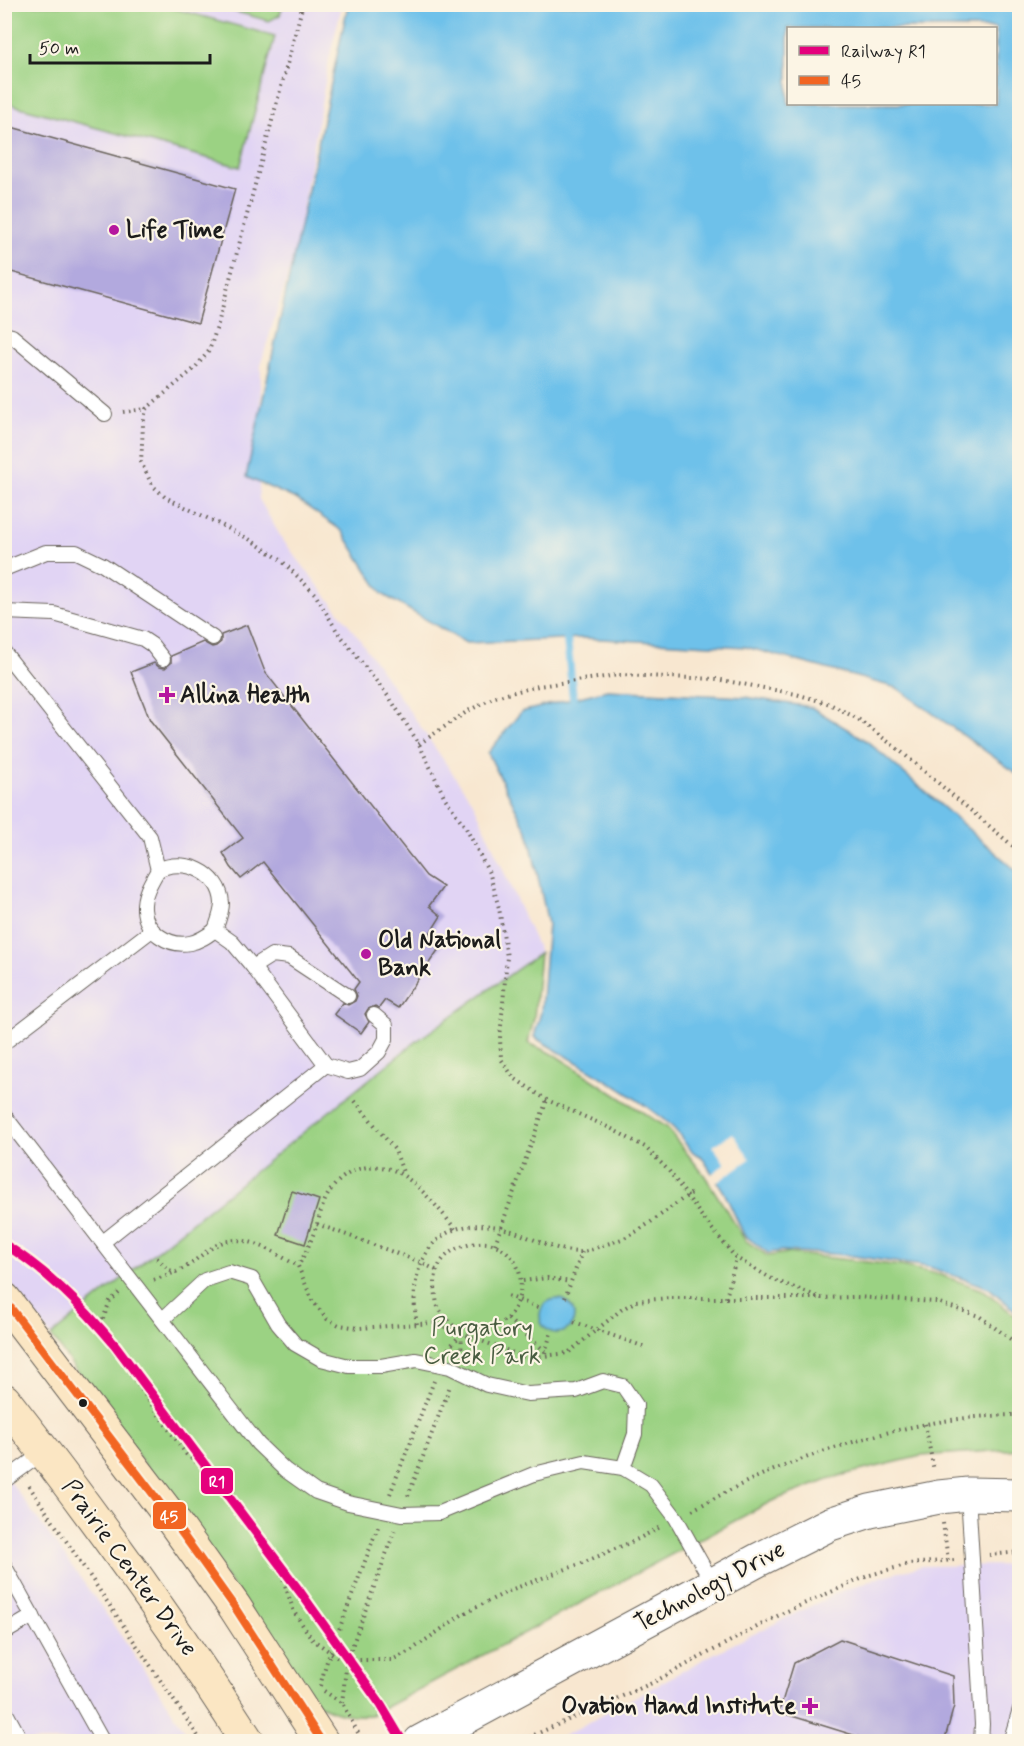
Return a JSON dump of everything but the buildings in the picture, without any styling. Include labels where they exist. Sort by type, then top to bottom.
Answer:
[{"type":"main road","points":[[4,1299],[166,1511],[234,1606],[322,1742]]},
{"type":"main road","name":"Prairie Center Drive","points":[[4,1400],[155,1601],[248,1742]]},
{"type":"street","name":"Technology Drive","points":[[420,1742],[713,1584],[830,1524],[904,1503],[968,1494],[1020,1495]]},
{"type":"lane","points":[[4,334],[12,336],[105,414]]},
{"type":"lane","points":[[4,569],[46,552],[76,552],[104,564],[213,638]]},
{"type":"lane","points":[[4,612],[54,614],[143,639],[152,645],[163,659]]},
{"type":"lane","points":[[4,652],[150,837],[158,870]]},
{"type":"lane","points":[[168,866],[193,867],[214,882],[222,903],[215,930],[202,940],[175,944],[163,939],[152,930],[144,909],[145,898],[150,882],[158,870],[168,866]]},
{"type":"lane","points":[[4,1043],[152,930]]},
{"type":"lane","points":[[215,930],[232,942],[253,967],[326,1065],[348,1071],[360,1069],[379,1052],[386,1039],[386,1025],[374,1015]]},
{"type":"lane","points":[[253,967],[272,955],[289,957],[348,996]]},
{"type":"lane","points":[[103,1242],[326,1065]]},
{"type":"lane","points":[[4,1115],[258,1444],[285,1470],[316,1492],[348,1503],[402,1514],[439,1513],[534,1474],[574,1464],[584,1462],[623,1468],[651,1485],[676,1518],[713,1584]]},
{"type":"lane","points":[[163,1319],[205,1280],[229,1272],[252,1279],[284,1331],[295,1344],[321,1359],[349,1366],[381,1366],[416,1360],[450,1367],[487,1385],[528,1394],[576,1391],[603,1381],[623,1386],[636,1405],[634,1434],[623,1468]]},
{"type":"lane","points":[[4,1481],[44,1452]]},
{"type":"lane","points":[[968,1494],[982,1724],[981,1742]]},
{"type":"lane","points":[[4,1565],[103,1742]]},
{"type":"lane","points":[[4,1633],[33,1616]]},
{"type":"lane","points":[[4,1709],[22,1742]]},
{"type":"lane","points":[[1010,1742],[1020,1709]]},
{"type":"path","points":[[303,4],[218,324],[208,351],[194,369],[146,409],[141,462],[152,485],[165,497],[249,539],[280,560],[315,594],[337,631],[391,700],[419,744],[445,798],[466,828],[490,874],[499,908],[507,957],[500,1038],[501,1059],[514,1078],[547,1100],[610,1128],[645,1147],[669,1171],[736,1258],[774,1280],[822,1298]]},
{"type":"path","points":[[419,744],[468,711],[495,697],[538,686],[620,675],[716,679],[796,694],[830,704],[858,719],[899,750],[1020,852]]},
{"type":"path","points":[[495,1244],[547,1100]]},
{"type":"path","points":[[355,1101],[394,1150],[404,1176]]},
{"type":"path","points":[[455,1229],[438,1207],[404,1176],[388,1168],[368,1166],[351,1170],[337,1181],[326,1196],[307,1251],[298,1266],[312,1300],[327,1319],[339,1325],[359,1328],[434,1323],[527,1358],[568,1353],[621,1310],[636,1301],[669,1298],[855,1297],[936,1302],[980,1316],[1020,1346]]},
{"type":"path","points":[[417,1324],[414,1295],[420,1262],[434,1241],[455,1229],[483,1226],[500,1228],[546,1244],[582,1252],[624,1238],[692,1193]]},
{"type":"path","points":[[317,1224],[436,1270]]},
{"type":"path","points":[[445,1353],[462,1334],[508,1319],[519,1299],[523,1281],[515,1259],[495,1244],[475,1243],[454,1249],[436,1270],[433,1282],[438,1307],[462,1334],[461,1357]]},
{"type":"path","points":[[565,1298],[582,1252]]},
{"type":"path","points":[[726,1298],[736,1258]]},
{"type":"path","points":[[156,1279],[176,1272]]},
{"type":"path","points":[[523,1281],[547,1278],[570,1282]]},
{"type":"path","points":[[122,1291],[110,1302],[102,1324],[111,1346],[186,1454],[207,1471],[248,1515],[265,1538],[294,1612],[312,1638],[331,1653],[347,1660]]},
{"type":"path","points":[[508,1296],[540,1308]]},
{"type":"path","points":[[508,1319],[545,1351]]},
{"type":"path","points":[[574,1322],[645,1347]]},
{"type":"path","points":[[544,1356],[551,1333]]},
{"type":"path","points":[[390,1494],[436,1377]]},
{"type":"path","points":[[408,1497],[451,1382]]},
{"type":"path","points":[[925,1424],[932,1461]]},
{"type":"path","points":[[17,1471],[30,1486],[202,1742]]},
{"type":"path","points":[[363,1742],[342,1703],[321,1689],[320,1684],[378,1526]]},
{"type":"path","points":[[342,1703],[347,1660],[397,1527]]},
{"type":"path","points":[[518,1742],[652,1683],[785,1612],[870,1575],[909,1564],[948,1560]]},
{"type":"shaded area","points":[[5,5],[342,5],[329,59],[295,252],[261,363],[259,499],[282,539],[356,634],[474,804],[540,953],[414,1043],[51,1336],[5,1276]]},
{"type":"shaded area","points":[[4,1473],[100,1605],[192,1741],[5,1741]]},
{"type":"shaded area","points":[[1019,1565],[1019,1741],[553,1742],[715,1653],[839,1592],[880,1577],[922,1566]]},
{"type":"green space","points":[[4,5],[161,5],[275,36],[240,167],[5,103]]},
{"type":"green space","points":[[211,5],[283,5],[280,15],[269,21]]},
{"type":"green space","name":"Purgatory Creek Park","points":[[540,953],[534,1018],[528,1043],[555,1055],[667,1128],[705,1176],[745,1240],[768,1256],[787,1253],[902,1266],[941,1275],[985,1291],[1019,1319],[1019,1449],[921,1456],[839,1476],[772,1501],[371,1715],[350,1715],[338,1712],[318,1704],[51,1336],[414,1043]]},
{"type":"water","points":[[348,5],[1019,5],[1019,775],[897,688],[746,647],[583,638],[466,643],[382,594],[342,531],[296,499],[246,477]]},
{"type":"water","points":[[607,690],[745,697],[811,707],[867,741],[1019,873],[1019,1314],[989,1288],[929,1267],[846,1255],[783,1251],[768,1253],[744,1235],[724,1192],[702,1157],[688,1147],[675,1129],[621,1089],[534,1037],[541,1012],[548,924],[529,835],[488,753],[521,712]]},
{"type":"water","points":[[557,1299],[569,1304],[574,1316],[569,1328],[557,1333],[545,1328],[540,1316],[545,1304]]},
{"type":"pier","points":[[733,1133],[750,1159],[715,1184],[710,1175],[725,1164],[713,1146]]},
{"type":"waterway","points":[[567,639],[573,698]]},
{"type":"rail line","name":"R1","points":[[4,1244],[64,1290],[115,1345],[301,1593],[381,1705],[403,1742]]},
{"type":"transit line","name":"45","points":[[4,1299],[166,1511],[234,1606],[322,1742]]},
{"type":"place","name":"Life Time","points":[[114,230]]},
{"type":"place","name":"Allina Health","points":[[167,695]]},
{"type":"place","name":"Old National Bank","points":[[366,954]]},
{"type":"place","name":"Ovation Hand Institute","points":[[810,1706]]}]
